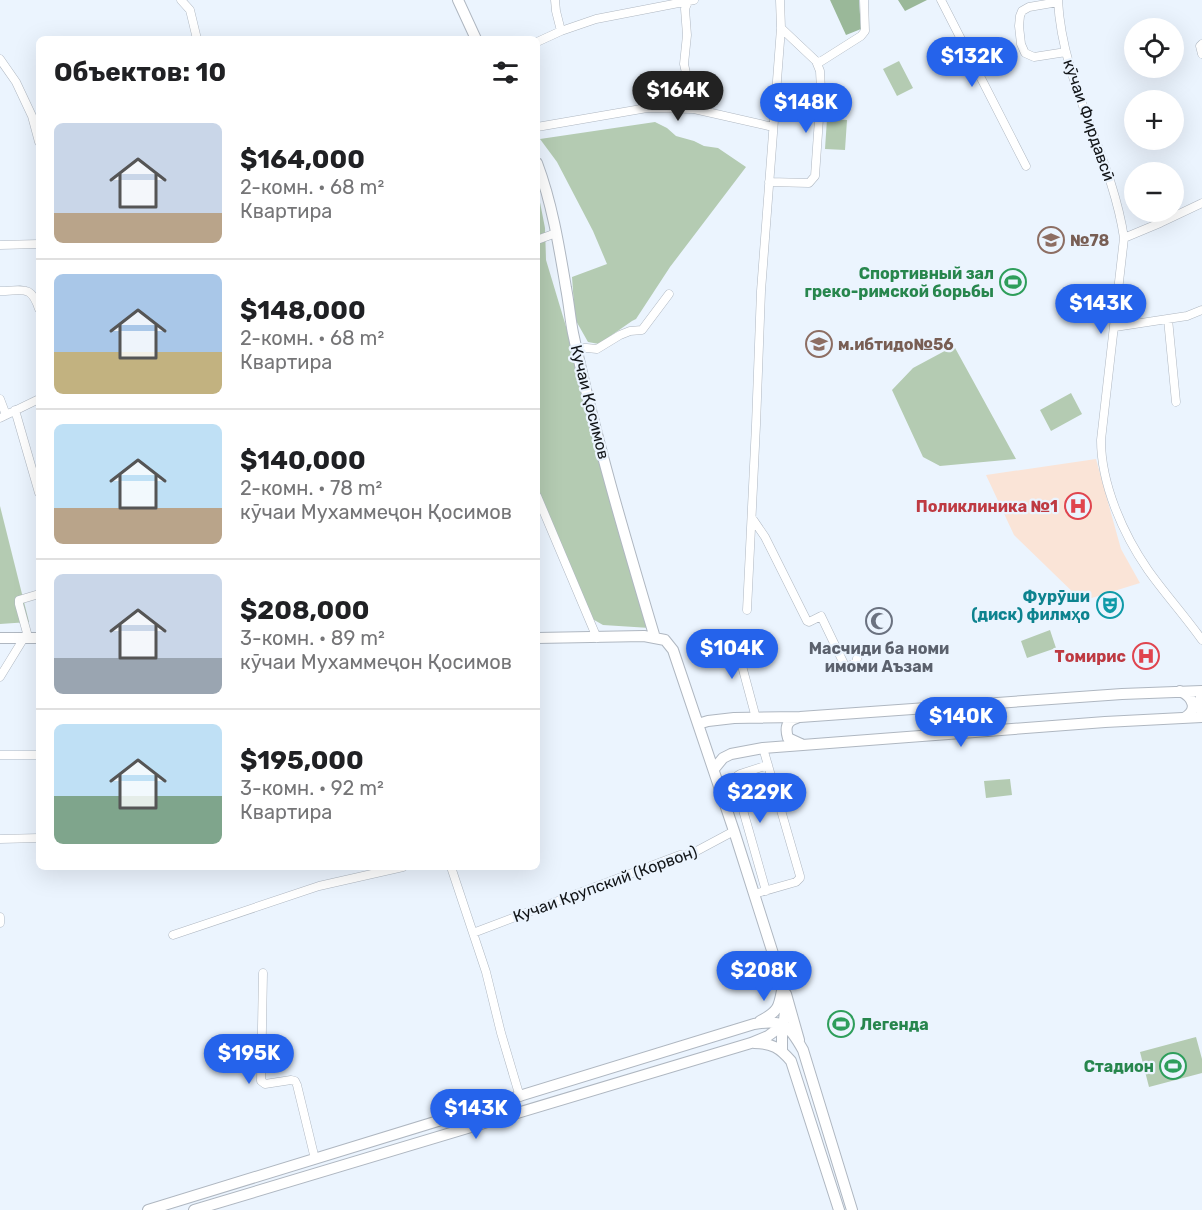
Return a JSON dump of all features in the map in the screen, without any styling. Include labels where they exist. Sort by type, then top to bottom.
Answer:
[{"type":"street","points":[[181,0],[190,10],[196,36]]},
{"type":"street","points":[[458,0],[475,36]]},
{"type":"street","points":[[555,0],[555,11],[561,31]]},
{"type":"street","points":[[747,610],[761,291],[781,28],[780,0]]},
{"type":"street","points":[[816,61],[820,62],[861,36],[865,31],[864,0]]},
{"type":"street","points":[[941,0],[1026,166]]},
{"type":"street","points":[[540,41],[596,19],[691,1]]},
{"type":"street","points":[[691,1],[685,9],[687,35],[684,64],[694,109]]},
{"type":"street","points":[[1058,1],[1029,7],[1022,11],[1020,16],[1021,44],[1025,53],[1034,57],[1066,52]]},
{"type":"street","name":"кӯчаи Фирдавсӣ","points":[[1058,1],[1068,64],[1112,186],[1124,238],[1101,440],[1103,466],[1113,502],[1132,543],[1148,569],[1202,640]]},
{"type":"street","points":[[769,182],[809,183],[815,176],[821,90],[820,70],[816,61],[781,28]]},
{"type":"street","points":[[1202,44],[1200,46],[1202,54]]},
{"type":"street","points":[[0,59],[16,82],[36,130]]},
{"type":"street","points":[[540,126],[647,108],[694,109],[773,127]]},
{"type":"street","name":"Кучаи Қосимов","points":[[541,185],[556,233],[576,347],[589,403],[655,638]]},
{"type":"street","points":[[1124,238],[1202,202]]},
{"type":"street","points":[[540,239],[556,233]]},
{"type":"street","points":[[0,245],[36,244]]},
{"type":"street","points":[[0,291],[27,291],[36,299]]},
{"type":"street","points":[[576,347],[597,349],[620,335],[642,330],[669,294]]},
{"type":"street","points":[[1115,327],[1187,316],[1202,310]]},
{"type":"street","points":[[1167,319],[1176,402]]},
{"type":"street","points":[[0,399],[3,416],[36,400]]},
{"type":"street","points":[[15,410],[36,483]]},
{"type":"street","points":[[540,503],[597,638]]},
{"type":"street","points":[[752,518],[765,537],[807,621],[821,616],[846,668],[856,662],[859,652]]},
{"type":"street","points":[[0,677],[27,633],[19,600],[36,595]]},
{"type":"street","points":[[540,638],[644,636],[665,640],[673,650],[785,990],[852,1210]]},
{"type":"street","points":[[734,636],[756,718]]},
{"type":"street","points":[[0,638],[36,638]]},
{"type":"street","points":[[1180,691],[1188,694],[1192,705],[1190,715],[1184,718]]},
{"type":"street","points":[[698,724],[734,718],[800,717],[1202,691]]},
{"type":"street","points":[[1202,695],[1200,704],[1202,711]]},
{"type":"street","points":[[800,717],[787,724],[785,730],[788,738],[801,744]]},
{"type":"street","points":[[714,769],[723,758],[731,754],[763,748],[1202,717]]},
{"type":"street","points":[[754,894],[796,882],[800,878],[763,748]]},
{"type":"street","points":[[0,755],[36,755]]},
{"type":"street","points":[[766,891],[735,782],[740,774],[768,765]]},
{"type":"street","name":"Кучаи Крупский (Корвон)","points":[[473,933],[680,855],[691,854],[734,831]]},
{"type":"street","points":[[0,839],[36,838]]},
{"type":"street","points":[[173,935],[319,886],[390,870]]},
{"type":"street","points":[[452,870],[486,972],[520,1097]]},
{"type":"street","points":[[0,917],[0,922]]},
{"type":"street","points":[[262,973],[261,1081],[266,1084],[291,1080],[295,1082],[315,1159]]},
{"type":"street","points":[[148,1210],[754,1024],[773,1015],[780,1005],[785,990]]},
{"type":"street","points":[[782,1050],[786,1011],[785,990]]},
{"type":"street","points":[[754,1024],[770,1022],[783,1025],[794,1035],[802,1050]]},
{"type":"street","points":[[194,1210],[751,1043],[768,1036],[783,1025]]},
{"type":"street","points":[[751,1043],[765,1043],[782,1050],[790,1062],[839,1210]]},
{"type":"shaded area","points":[[1096,459],[1121,549],[1140,583],[1082,601],[1014,535],[986,475]]},
{"type":"green space","points":[[830,0],[859,0],[861,29],[846,35]]},
{"type":"green space","points":[[898,0],[927,0],[905,11]]},
{"type":"green space","points":[[899,61],[913,88],[897,96],[883,69]]},
{"type":"green space","points":[[827,119],[847,120],[845,150],[825,149]]},
{"type":"green space","points":[[655,122],[676,136],[704,146],[718,148],[746,167],[670,267],[636,319],[599,344],[588,342],[575,319],[572,277],[607,264],[593,231],[557,162],[540,139]]},
{"type":"green space","points":[[540,202],[545,228],[546,260],[589,403],[650,628],[603,625],[589,617],[540,499]]},
{"type":"green space","points":[[954,346],[1016,459],[940,466],[923,457],[892,390],[913,368]]},
{"type":"green space","points":[[1071,393],[1082,414],[1051,431],[1040,410]]},
{"type":"green space","points":[[0,506],[29,622],[0,624]]},
{"type":"green space","points":[[1050,630],[1056,648],[1027,658],[1021,641]]},
{"type":"green space","points":[[1010,779],[1012,795],[986,798],[984,781]]},
{"type":"green space","name":"Стадион","points":[[1196,1037],[1202,1059],[1202,1073],[1149,1087],[1140,1052]]},
{"type":"place","name":"№78","points":[[1051,240]]},
{"type":"place","name":"Спортивный зал греко-римской борьбы","points":[[1013,282]]},
{"type":"place","name":"м.ибтидо№56","points":[[819,344]]},
{"type":"place","name":"Поликлиника №1","points":[[1078,506]]},
{"type":"place","name":"Фурӯши (диск) филмҳо","points":[[1110,605]]},
{"type":"place","name":"Масчиди ба номи имоми Аъзам","points":[[879,621]]},
{"type":"place","name":"Томирис","points":[[1146,656]]},
{"type":"place","name":"Легенда","points":[[841,1024]]},
{"type":"place","name":"Стадион","points":[[1173,1066]]}]
